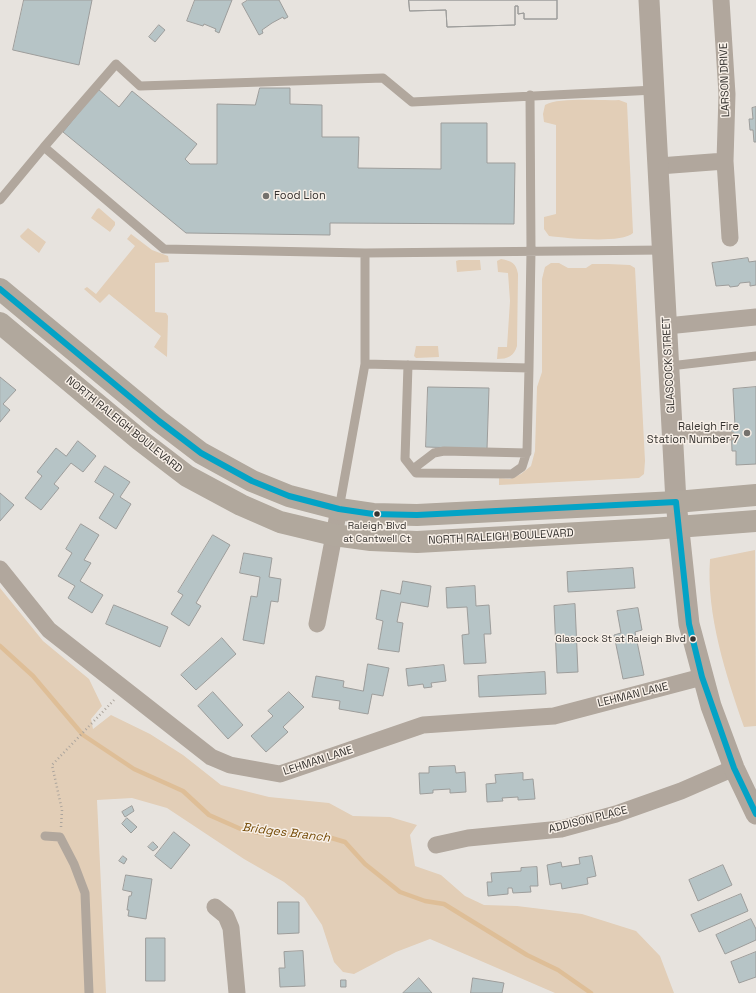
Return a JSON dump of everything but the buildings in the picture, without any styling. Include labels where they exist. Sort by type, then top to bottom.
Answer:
[{"type":"main road","points":[[0,289],[159,421],[201,453],[252,480],[289,496],[339,509],[373,514],[417,515],[676,502],[756,495]]},
{"type":"main road","name":"NORTH RALEIGH BOULEVARD","points":[[0,323],[140,440],[187,476],[241,505],[280,522],[334,535],[371,540],[417,542],[756,521]]},
{"type":"street","name":"GLASCOCK STREET","points":[[649,0],[664,250],[676,502],[689,624],[711,706],[734,768],[756,814]]},
{"type":"street","name":"LARSON DRIVE","points":[[721,0],[727,94],[725,161],[730,238]]},
{"type":"street","points":[[659,166],[725,161]]},
{"type":"street","points":[[667,326],[756,317]]},
{"type":"street","points":[[316,624],[339,509]]},
{"type":"street","name":"LEHMAN LANE","points":[[0,569],[49,630],[211,757],[230,766],[280,774],[423,725],[554,716],[702,677]]},
{"type":"street","name":"ADDISON PLACE","points":[[436,845],[468,838],[561,829],[616,814],[681,791],[734,768]]},
{"type":"street","points":[[215,907],[226,916],[231,928],[237,993]]},
{"type":"lane","points":[[0,200],[116,64],[140,86],[383,78],[412,102],[655,90]]},
{"type":"lane","points":[[408,365],[406,459],[416,473],[512,474],[522,467],[527,453],[529,368],[531,251],[530,95]]},
{"type":"lane","points":[[44,147],[164,249],[365,253],[664,250]]},
{"type":"lane","points":[[339,509],[365,364],[365,253]]},
{"type":"lane","points":[[670,366],[756,356]]},
{"type":"lane","points":[[365,364],[529,368]]},
{"type":"lane","points":[[673,436],[731,436]]},
{"type":"lane","points":[[413,469],[434,453],[444,451],[527,453]]},
{"type":"lane","points":[[45,836],[60,837],[74,864],[85,894],[89,993]]},
{"type":"path","points":[[60,837],[62,810],[52,766],[125,689]]},
{"type":"shaded area","points":[[570,100],[619,100],[627,103],[633,233],[627,236],[606,239],[580,239],[549,236],[544,229],[544,217],[556,214],[556,125],[544,122],[543,114],[545,105]]},
{"type":"shaded area","points":[[99,208],[115,222],[115,225],[110,232],[91,218]]},
{"type":"shaded area","points":[[28,228],[46,242],[39,253],[20,236]]},
{"type":"shaded area","points":[[131,234],[152,250],[168,256],[169,262],[155,263],[155,312],[166,313],[168,316],[167,357],[154,347],[161,336],[109,294],[100,303],[84,289],[87,287],[96,294],[135,246],[127,239]]},
{"type":"shaded area","points":[[501,259],[513,263],[518,274],[517,346],[512,355],[497,359],[498,347],[507,347],[510,301],[508,273],[498,272],[497,261]]},
{"type":"shaded area","points":[[480,260],[481,270],[457,272],[456,261]]},
{"type":"shaded area","points":[[551,263],[559,263],[568,268],[586,268],[592,264],[608,264],[630,265],[635,268],[645,461],[644,474],[639,478],[499,485],[499,478],[510,479],[521,474],[531,466],[535,451],[537,387],[542,372],[542,279],[545,267]]},
{"type":"shaded area","points":[[416,346],[438,346],[439,357],[416,358],[414,356]]},
{"type":"shaded area","points":[[755,550],[756,726],[744,727],[724,666],[714,623],[711,602],[710,559]]},
{"type":"shaded area","points":[[0,588],[43,641],[89,679],[102,706],[91,719],[93,729],[111,715],[150,734],[183,755],[221,785],[269,797],[329,803],[353,816],[390,817],[417,825],[410,835],[415,866],[441,875],[465,896],[484,905],[517,906],[582,914],[636,931],[660,956],[674,993],[555,993],[430,939],[396,952],[354,974],[343,972],[334,962],[322,925],[304,898],[284,882],[244,859],[167,808],[132,798],[97,800],[106,993],[0,993]]},
{"type":"waterway","name":"Bridges Branch","points":[[0,646],[33,676],[83,735],[134,769],[183,791],[209,815],[243,830],[260,833],[328,837],[345,842],[365,864],[400,892],[425,901],[444,904],[527,955],[558,970],[591,993]]},
{"type":"transit line","points":[[0,289],[159,421],[201,453],[252,481],[289,496],[339,509],[373,514],[417,515],[676,502],[689,624],[702,677],[734,768],[756,814]]},
{"type":"place","name":"Food Lion","points":[[266,196]]},
{"type":"place","name":"Raleigh Fire Station Number 7","points":[[747,433]]},
{"type":"place","name":"Raleigh Blvd at Cantwell Ct","points":[[377,514]]},
{"type":"place","name":"Glascock St at Raleigh Blvd","points":[[693,639]]}]
